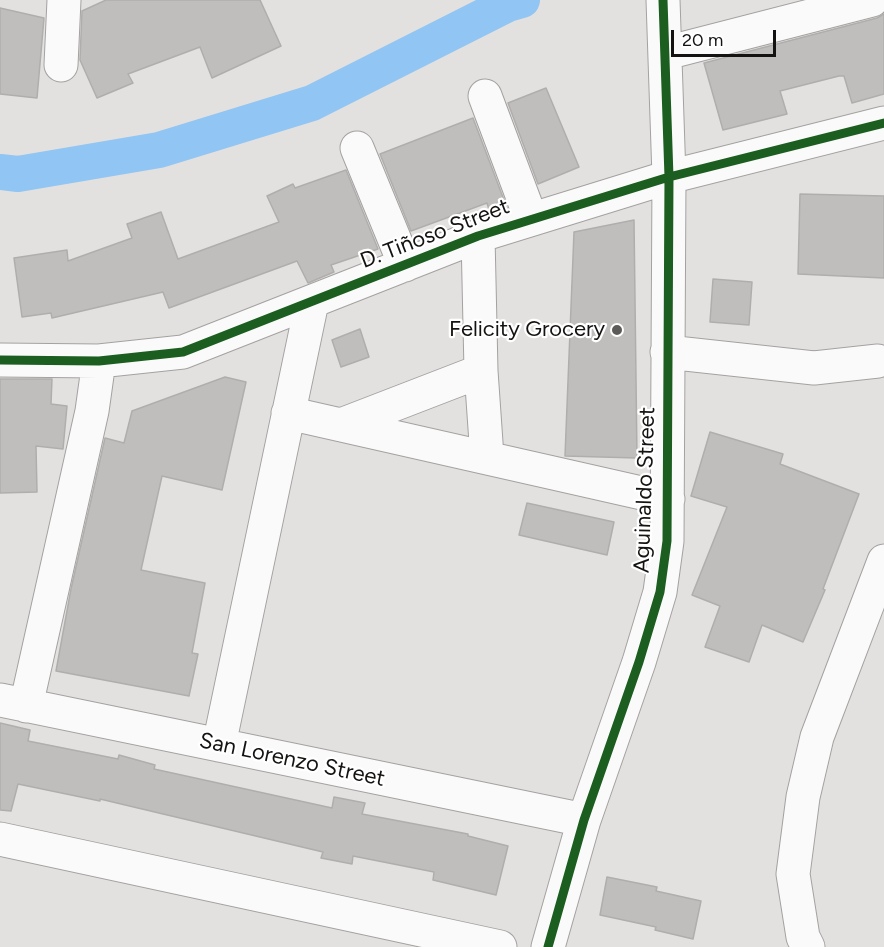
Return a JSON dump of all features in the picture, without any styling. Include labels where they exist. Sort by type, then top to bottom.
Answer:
[{"type":"street","points":[[62,65],[64,0]]},
{"type":"street","points":[[664,26],[872,0]]},
{"type":"street","name":"Aguinaldo Street","points":[[548,947],[584,820],[639,662],[660,592],[667,541],[669,177],[664,26]]},
{"type":"street","points":[[484,96],[531,219]]},
{"type":"street","name":"D. Tiñoso Street","points":[[0,360],[99,361],[183,352],[478,236],[669,177],[884,123]]},
{"type":"street","points":[[357,148],[405,265]]},
{"type":"street","points":[[478,236],[481,371],[487,457]]},
{"type":"street","points":[[219,745],[312,302]]},
{"type":"street","points":[[667,352],[814,368],[878,361]]},
{"type":"street","points":[[13,703],[92,411],[99,361]]},
{"type":"street","points":[[341,425],[481,371]]},
{"type":"street","points":[[288,413],[668,499]]},
{"type":"street","points":[[808,947],[803,937],[794,874],[803,797],[818,737],[882,570]]},
{"type":"street","name":"San Lorenzo Street","points":[[13,703],[584,820]]},
{"type":"street","points":[[0,839],[500,947]]},
{"type":"building","points":[[106,0],[260,0],[281,46],[212,78],[200,47],[128,74],[133,83],[97,98],[80,60],[82,11]]},
{"type":"building","points":[[0,8],[44,18],[37,98],[0,94]]},
{"type":"building","points":[[884,14],[884,94],[852,103],[844,76],[839,76],[780,91],[787,114],[723,130],[704,63],[877,18]]},
{"type":"building","points":[[546,88],[579,167],[538,184],[508,103]]},
{"type":"building","points":[[473,118],[507,208],[490,213],[487,203],[411,231],[380,154]]},
{"type":"building","points":[[346,170],[378,249],[331,265],[334,272],[308,283],[297,261],[169,308],[163,292],[52,318],[51,313],[22,317],[14,258],[67,250],[68,261],[132,238],[127,224],[161,212],[178,259],[279,222],[267,196],[293,184],[295,188]]},
{"type":"building","points":[[800,194],[884,196],[884,278],[798,274]]},
{"type":"building","points":[[634,220],[637,458],[565,456],[574,232]]},
{"type":"building","points":[[713,279],[752,282],[749,325],[710,322]]},
{"type":"building","points":[[360,329],[369,357],[341,367],[332,340]]},
{"type":"building","points":[[225,377],[246,382],[222,490],[162,476],[141,570],[205,583],[192,653],[198,654],[189,696],[56,671],[71,589],[105,438],[124,443],[132,411]]},
{"type":"building","points":[[0,379],[52,379],[51,404],[67,406],[63,449],[36,446],[37,492],[0,493]]},
{"type":"building","points":[[710,432],[783,454],[780,464],[859,494],[823,589],[825,590],[803,642],[762,625],[749,662],[705,647],[720,606],[692,595],[727,507],[691,496]]},
{"type":"building","points":[[527,503],[614,522],[607,555],[519,535]]},
{"type":"building","points":[[0,723],[30,730],[28,741],[118,759],[119,755],[155,765],[154,769],[332,808],[334,797],[365,803],[362,814],[468,834],[468,836],[508,846],[496,895],[433,880],[434,872],[353,856],[352,864],[321,858],[323,852],[100,799],[100,801],[18,784],[11,811],[0,810]]},
{"type":"building","points":[[607,877],[657,887],[656,891],[701,901],[693,939],[655,930],[656,927],[600,915]]},
{"type":"waterway","points":[[0,172],[18,174],[159,150],[312,103],[508,4],[522,0]]},
{"type":"cycle path","points":[[548,947],[584,820],[639,662],[660,592],[667,541],[669,177],[663,0]]},
{"type":"cycle path","points":[[0,360],[99,361],[183,352],[478,236],[669,177],[884,123]]},
{"type":"place","name":"Felicity Grocery","points":[[617,330]]}]
